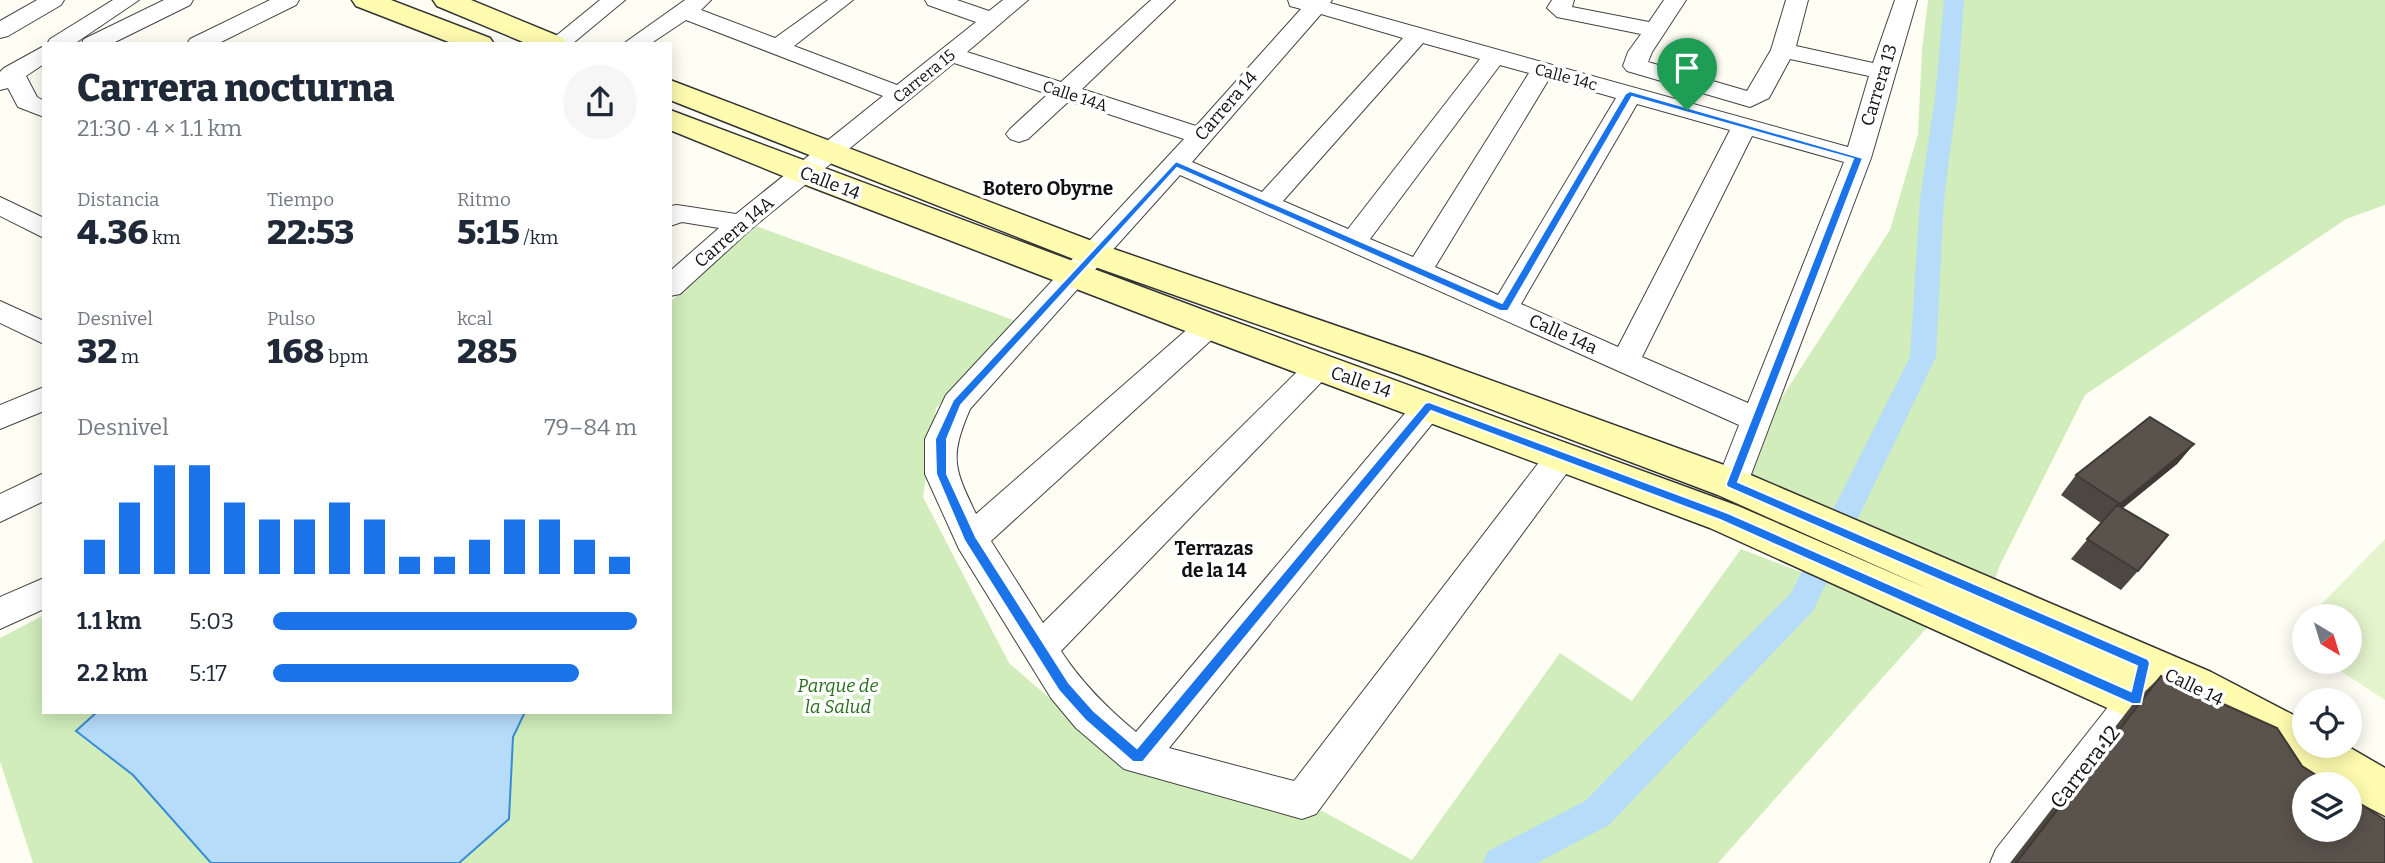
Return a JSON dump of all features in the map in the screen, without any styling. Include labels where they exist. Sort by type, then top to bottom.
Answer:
[{"type":"main road","points":[[366,0],[475,42]]},
{"type":"main road","points":[[447,0],[550,42]]},
{"type":"main road","name":"Calle 14","points":[[672,90],[817,162]]},
{"type":"main road","name":"Calle 14","points":[[672,120],[817,162],[1083,264],[1411,365],[1731,484],[1806,535],[2140,681],[2267,759],[2326,772]]},
{"type":"main road","name":"Calle 14","points":[[1083,264],[1209,326],[1320,368],[1724,517],[1806,535]]},
{"type":"main road","name":"Calle 14","points":[[2362,785],[2385,794]]},
{"type":"main road","name":"Calle 14","points":[[2362,809],[2385,832]]},
{"type":"street","points":[[0,31],[53,0]]},
{"type":"street","points":[[61,42],[128,0]]},
{"type":"street","points":[[103,42],[191,26],[288,0]]},
{"type":"street","points":[[558,42],[614,0]]},
{"type":"street","points":[[779,46],[842,0]]},
{"type":"street","points":[[936,0],[992,20]]},
{"type":"street","name":"Carrera 15","points":[[817,162],[1017,0]]},
{"type":"street","points":[[1019,134],[1164,0]]},
{"type":"street","points":[[1563,0],[1558,8],[1565,12],[1655,30]]},
{"type":"street","points":[[1675,0],[1634,66],[1750,100],[1760,93],[1783,50],[1797,0]]},
{"type":"street","name":"Carrera 13","points":[[1731,484],[1858,158],[1906,0]]},
{"type":"street","name":"Calle 14c","points":[[1310,2],[1494,57],[1858,158]]},
{"type":"street","name":"Carrera 14","points":[[1138,757],[1090,716],[1064,687],[1039,650],[971,540],[942,474],[941,439],[957,403],[1176,164],[1310,2]]},
{"type":"street","points":[[637,42],[692,5],[779,46],[901,95]]},
{"type":"street","points":[[1266,204],[1418,35]]},
{"type":"street","points":[[1783,50],[1882,72]]},
{"type":"street","points":[[42,54],[6,78],[27,102],[42,109]]},
{"type":"street","name":"Calle 14A","points":[[950,54],[1200,136]]},
{"type":"street","points":[[1353,243],[1494,57]]},
{"type":"street","points":[[1418,271],[1543,70]]},
{"type":"street","points":[[1504,309],[1630,94]]},
{"type":"street","points":[[1625,362],[1744,126]]},
{"type":"street","name":"Carrera 14A","points":[[672,285],[741,223],[817,162]]},
{"type":"street","name":"Calle 14a","points":[[1176,164],[1757,420]]},
{"type":"street","points":[[0,205],[42,228]]},
{"type":"street","points":[[674,216],[741,223]]},
{"type":"street","points":[[0,311],[37,330]]},
{"type":"street","points":[[971,540],[1209,326]]},
{"type":"street","points":[[0,340],[37,330]]},
{"type":"street","points":[[1039,650],[1320,368]]},
{"type":"street","points":[[0,418],[42,399]]},
{"type":"street","points":[[1429,406],[1138,757],[1302,801],[1561,457]]},
{"type":"street","points":[[0,509],[42,487]]},
{"type":"street","points":[[0,614],[42,593]]},
{"type":"street","name":"Carrera 12","points":[[2010,863],[2140,681]]},
{"type":"green space","points":[[1928,0],[2385,0],[2385,205],[2346,219],[2085,395],[1999,567],[1990,597],[1732,484],[1784,394],[1890,230],[1918,134],[1922,50]]},
{"type":"green space","name":"Parque de la Salud","points":[[756,226],[1016,321],[936,408],[923,497],[1009,663],[1130,768],[1313,806],[1412,860],[1560,653],[1632,701],[1741,549],[1932,622],[1718,863],[33,863],[0,761],[0,638],[42,616],[42,714],[672,714],[672,300]]},
{"type":"green space","points":[[2385,539],[2385,700],[2345,674],[2362,674],[2362,604],[2322,604]]},
{"type":"water","points":[[95,714],[524,714],[513,737],[509,819],[459,863],[211,863],[133,775],[76,731]]},
{"type":"building","points":[[2150,417],[2194,444],[2120,504],[2076,475]]},
{"type":"building","points":[[2117,505],[2168,535],[2138,571],[2087,539]]},
{"type":"building","points":[[2161,676],[2277,728],[2292,751],[2292,758],[2297,758],[2302,766],[2311,772],[2292,772],[2292,842],[2362,842],[2362,805],[2385,820],[2385,863],[2016,863]]},
{"type":"waterway","points":[[1501,863],[1597,813],[1802,602],[1923,357],[1932,199],[1946,98],[1954,0]]},
{"type":"district","name":"Botero Obyrne","points":[[1048,188]]},
{"type":"district","name":"Terrazas de la 14","points":[[1214,559]]},
{"type":"route","points":[[1630,94],[1687,110],[1858,158],[1731,484],[2144,663],[2136,700],[1724,517],[1429,406],[1138,757],[1090,716],[1064,687],[971,540],[942,474],[941,439],[957,403],[1176,164],[1504,309],[1630,94]]}]
